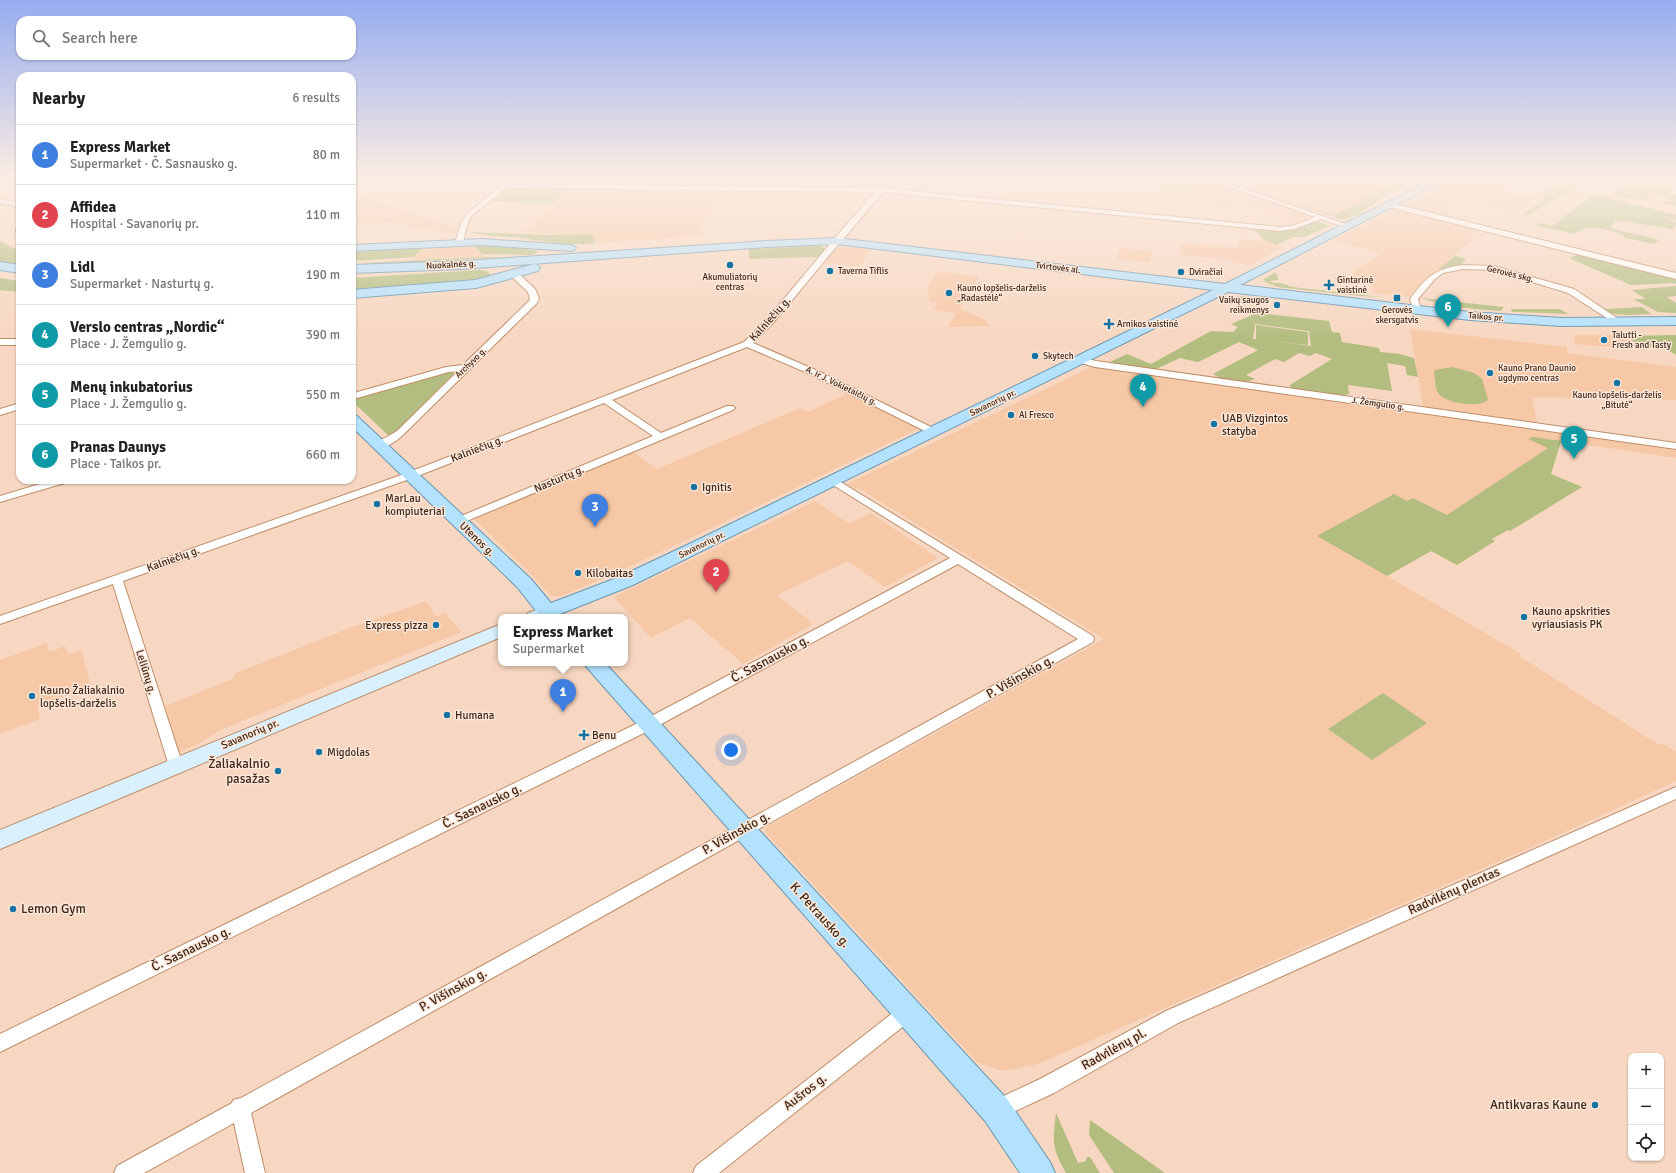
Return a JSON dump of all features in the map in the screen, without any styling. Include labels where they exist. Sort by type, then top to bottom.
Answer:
[{"type":"main road","name":"Savanorių pr.","points":[[546,614],[645,572],[834,481],[1081,360],[1339,231]]},
{"type":"main road","name":"Tvirtovės al.","points":[[626,253],[837,241],[1226,288]]},
{"type":"main road","points":[[356,248],[459,242],[494,242],[626,253]]},
{"type":"main road","points":[[530,260],[543,251],[543,248],[535,245]]},
{"type":"main road","name":"Nuokalnės g.","points":[[356,269],[483,264],[626,253]]},
{"type":"main road","points":[[356,294],[457,286],[489,281],[584,256]]},
{"type":"main road","points":[[483,264],[496,272],[495,276],[489,281]]},
{"type":"main road","points":[[0,266],[16,268]]},
{"type":"main road","name":"Nuokalnės g.","points":[[356,273],[396,268]]},
{"type":"main road","points":[[0,274],[16,276]]},
{"type":"main road","name":"Taikos pr.","points":[[1226,288],[1417,310],[1530,320],[1619,322],[1676,321]]},
{"type":"main road","name":"Utenos g.","points":[[356,423],[524,583],[543,614]]},
{"type":"main road","name":"Savanorių pr.","points":[[0,840],[498,631]]},
{"type":"main road","name":"K. Petrausko g.","points":[[596,666],[647,725],[744,830],[996,1110],[1039,1173]]},
{"type":"street","points":[[459,242],[463,234],[463,231]]},
{"type":"street","name":"Kalniečių g.","points":[[0,620],[411,475],[747,344],[771,320],[846,231]]},
{"type":"street","points":[[1494,231],[1676,276]]},
{"type":"street","name":"Gerovės skg.","points":[[1417,310],[1414,299],[1435,274],[1457,268],[1483,267],[1494,268],[1571,291],[1619,322]]},
{"type":"street","name":"Archyvo g.","points":[[379,445],[394,438],[534,301],[535,298],[532,290],[514,274]]},
{"type":"street","points":[[0,342],[16,342]]},
{"type":"street","name":"A. ir J. Vokietaičių g.","points":[[747,344],[815,373],[934,432]]},
{"type":"street","name":"J. Žemgulio g.","points":[[1081,360],[1095,364],[1676,446]]},
{"type":"street","points":[[357,395],[449,369],[466,368]]},
{"type":"street","points":[[605,400],[660,437]]},
{"type":"street","points":[[0,412],[16,407]]},
{"type":"street","name":"Nasturtų g.","points":[[458,520],[730,408]]},
{"type":"street","name":"P. Višinskio g.","points":[[124,1173],[240,1107],[1088,639],[834,481]]},
{"type":"street","points":[[0,499],[51,484]]},
{"type":"street","name":"Č. Sasnausko g.","points":[[0,1044],[647,725],[958,559]]},
{"type":"street","name":"Leliūnų g.","points":[[117,579],[176,766]]},
{"type":"street","name":"Radvilėnų plentas","points":[[1233,989],[1676,793]]},
{"type":"street","name":"Radvilėnų pl.","points":[[996,1110],[1047,1086],[1172,1017],[1233,989]]},
{"type":"street","name":"Aušros g.","points":[[702,1173],[908,1011]]},
{"type":"street","points":[[240,1107],[255,1173]]},
{"type":"shaded area","points":[[433,231],[456,231],[456,233]]},
{"type":"shaded area","points":[[525,231],[702,231],[703,236],[596,243],[591,234],[523,233]]},
{"type":"shaded area","points":[[1352,231],[1481,231],[1465,238],[1472,240],[1438,270],[1444,272],[1434,279],[1426,288],[1421,298],[1373,293],[1371,285],[1356,282],[1353,277],[1354,271],[1381,254],[1333,240]]},
{"type":"shaded area","points":[[1240,239],[1258,241],[1264,240],[1282,247],[1249,266],[1226,259],[1179,255],[1181,243],[1237,248]]},
{"type":"shaded area","points":[[478,244],[475,248],[484,257],[412,260],[423,247]]},
{"type":"shaded area","points":[[835,248],[872,249],[859,267],[825,263]]},
{"type":"shaded area","points":[[1120,248],[1152,251],[1150,263],[1117,259]]},
{"type":"shaded area","name":"Kauno lopšelis-darželis „Radastėlė“","points":[[939,271],[979,277],[960,308],[985,320],[989,326],[948,327],[956,313],[934,310],[937,303],[929,301],[928,285]]},
{"type":"shaded area","name":"Kauno Prano Daunio ugdymo centras","points":[[1410,329],[1567,347],[1567,353],[1676,367],[1676,400],[1532,397],[1537,423],[1423,407]]},
{"type":"shaded area","points":[[1574,335],[1625,335],[1640,347],[1575,344]]},
{"type":"shaded area","points":[[1093,366],[1676,448],[1676,458],[1561,441],[1551,474],[1582,487],[1510,531],[1508,530],[1492,539],[1495,541],[1457,565],[1431,551],[1387,576],[1521,654],[1519,656],[1659,745],[1662,743],[1676,752],[1676,781],[1545,841],[1038,1064],[1002,1071],[977,1062],[766,833],[765,828],[1104,639],[858,488],[855,489],[848,485],[849,483]]},
{"type":"shaded area","points":[[846,394],[876,406],[920,428],[712,528],[607,577],[561,596],[551,596],[524,567],[473,518],[633,452],[657,469],[800,408],[808,412]]},
{"type":"shaded area","points":[[815,501],[849,524],[871,513],[938,558],[885,587],[848,561],[777,595],[813,624],[743,664],[690,618],[651,638],[614,597]]},
{"type":"shaded area","points":[[426,601],[436,616],[445,613],[461,632],[220,730],[198,744],[179,752],[165,706],[233,679],[236,673],[350,628]]},
{"type":"shaded area","name":"Kauno Žaliakalnio lopšelis-darželis","points":[[47,643],[49,652],[65,646],[68,655],[81,650],[91,686],[37,706],[40,719],[0,734],[0,660]]},
{"type":"green space","points":[[1256,231],[1319,231],[1304,237],[1293,237],[1277,245],[1264,240]]},
{"type":"green space","points":[[1560,231],[1580,231],[1574,234]]},
{"type":"green space","points":[[1610,231],[1621,231],[1659,240],[1654,244],[1625,238],[1622,234]]},
{"type":"green space","points":[[470,232],[551,235],[591,234],[596,243],[559,243],[483,235]]},
{"type":"green space","points":[[0,241],[16,248],[16,265],[0,262]]},
{"type":"green space","points":[[478,244],[538,251],[535,254],[529,255],[482,254],[475,248]]},
{"type":"green space","points":[[821,246],[825,249],[818,257],[749,259],[749,249]]},
{"type":"green space","points":[[422,248],[414,257],[356,261],[356,252]]},
{"type":"green space","points":[[1580,254],[1676,278],[1676,284],[1631,285],[1569,258]]},
{"type":"green space","points":[[1455,256],[1466,259],[1460,265],[1439,269]]},
{"type":"green space","points":[[505,257],[420,262],[360,263]]},
{"type":"green space","points":[[479,270],[486,271],[490,274],[490,276],[484,279],[356,291],[356,278]]},
{"type":"green space","points":[[1274,273],[1277,274],[1278,280],[1270,281],[1273,283],[1281,283],[1292,287],[1383,297],[1359,296],[1277,287],[1264,281],[1264,279]]},
{"type":"green space","points":[[0,278],[16,280],[16,292],[0,290]]},
{"type":"green space","points":[[1676,286],[1676,296],[1667,297],[1676,303],[1676,313],[1658,312],[1633,299],[1646,299],[1632,290]]},
{"type":"green space","points":[[1238,296],[1251,297],[1251,299],[1260,300],[1226,303],[1220,301]]},
{"type":"green space","points":[[1421,298],[1504,307],[1501,311],[1450,306]]},
{"type":"green space","points":[[1642,307],[1651,314],[1619,315],[1608,312],[1605,309]]},
{"type":"green space","points":[[1511,309],[1560,309],[1568,314],[1512,312]]},
{"type":"green space","points":[[1254,314],[1268,314],[1329,321],[1332,332],[1340,333],[1342,342],[1379,348],[1380,352],[1400,354],[1414,358],[1418,377],[1407,375],[1405,366],[1387,363],[1392,391],[1348,385],[1349,394],[1342,396],[1290,388],[1290,385],[1332,359],[1316,353],[1310,356],[1299,353],[1284,362],[1275,359],[1246,375],[1255,379],[1250,381],[1240,382],[1222,379],[1213,374],[1258,350],[1239,342],[1198,362],[1180,358],[1154,370],[1108,363],[1127,354],[1151,364],[1211,331],[1233,332],[1238,327],[1231,324]],"holes":[[[1255,324],[1309,331],[1311,346],[1264,340],[1308,345],[1308,332],[1256,325],[1256,339],[1253,339]]]},
{"type":"green space","points":[[1676,335],[1676,355],[1665,348],[1654,348],[1636,343],[1627,336]]},
{"type":"green space","points":[[1452,367],[1474,373],[1482,379],[1488,400],[1483,403],[1469,404],[1446,399],[1440,395],[1436,389],[1434,372],[1435,370]]},
{"type":"green space","points":[[445,371],[454,373],[394,434],[388,435],[356,405],[356,397]]},
{"type":"green space","points":[[1533,437],[1561,441],[1551,474],[1582,487],[1510,531],[1508,530],[1492,539],[1495,541],[1457,565],[1431,551],[1387,576],[1317,536],[1394,494],[1407,501],[1413,498],[1447,515],[1548,448],[1528,439]]},
{"type":"green space","points":[[1383,693],[1427,723],[1372,760],[1328,729]]},
{"type":"green space","points":[[1056,1113],[1078,1163],[1086,1161],[1087,1157],[1090,1157],[1100,1173],[1066,1173],[1055,1150],[1054,1144]]},
{"type":"green space","points":[[1090,1120],[1165,1173],[1114,1173],[1089,1135]]},
{"type":"place","name":"Akumuliatorių centras","points":[[730,265]]},
{"type":"place","name":"Taverna Tiflis","points":[[830,271]]},
{"type":"place","name":"Dviračiai","points":[[1181,272]]},
{"type":"place","name":"Gintarinė vaistinė","points":[[1329,285]]},
{"type":"place","name":"Kauno lopšelis-darželis „Radastėlė“","points":[[949,293]]},
{"type":"place","name":"Gerovės skersgatvis","points":[[1397,298]]},
{"type":"place","name":"Vaikų saugos reikmenys","points":[[1277,305]]},
{"type":"place","name":"Arnikos vaistinė","points":[[1109,324]]},
{"type":"place","name":"Pranas Daunys","points":[[1448,327]]},
{"type":"place","name":"Talutti - Fresh and Tasty","points":[[1604,340]]},
{"type":"place","name":"Skytech","points":[[1035,356]]},
{"type":"place","name":"Kauno Prano Daunio ugdymo centras","points":[[1490,373]]},
{"type":"place","name":"Kauno lopšelis-darželis „Bitutė“","points":[[1617,383]]},
{"type":"place","name":"Verslo centras „Nordic“","points":[[1143,407]]},
{"type":"place","name":"Al Fresco","points":[[1011,415]]},
{"type":"place","name":"UAB Vizgintos statyba","points":[[1214,424]]},
{"type":"place","name":"Menų inkubatorius","points":[[1574,459]]},
{"type":"place","name":"Ignitis","points":[[694,487]]},
{"type":"place","name":"MarLau kompiuteriai","points":[[377,504]]},
{"type":"place","name":"Lidl","points":[[595,527]]},
{"type":"place","name":"Kilobaitas","points":[[578,573]]},
{"type":"place","name":"Affidea","points":[[716,592]]},
{"type":"place","name":"Kauno apskrities vyriausiasis PK","points":[[1524,617]]},
{"type":"place","name":"Express pizza","points":[[436,625]]},
{"type":"place","name":"Kauno Žaliakalnio lopšelis-darželis","points":[[32,696]]},
{"type":"place","name":"Express Market","points":[[563,712]]},
{"type":"place","name":"Humana","points":[[447,715]]},
{"type":"place","name":"Benu","points":[[584,735]]},
{"type":"place","name":"Migdolas","points":[[319,752]]},
{"type":"place","name":"Žaliakalnio pasažas","points":[[278,771]]},
{"type":"place","name":"Lemon Gym","points":[[13,909]]},
{"type":"place","name":"Antikvaras Kaune","points":[[1595,1105]]}]
